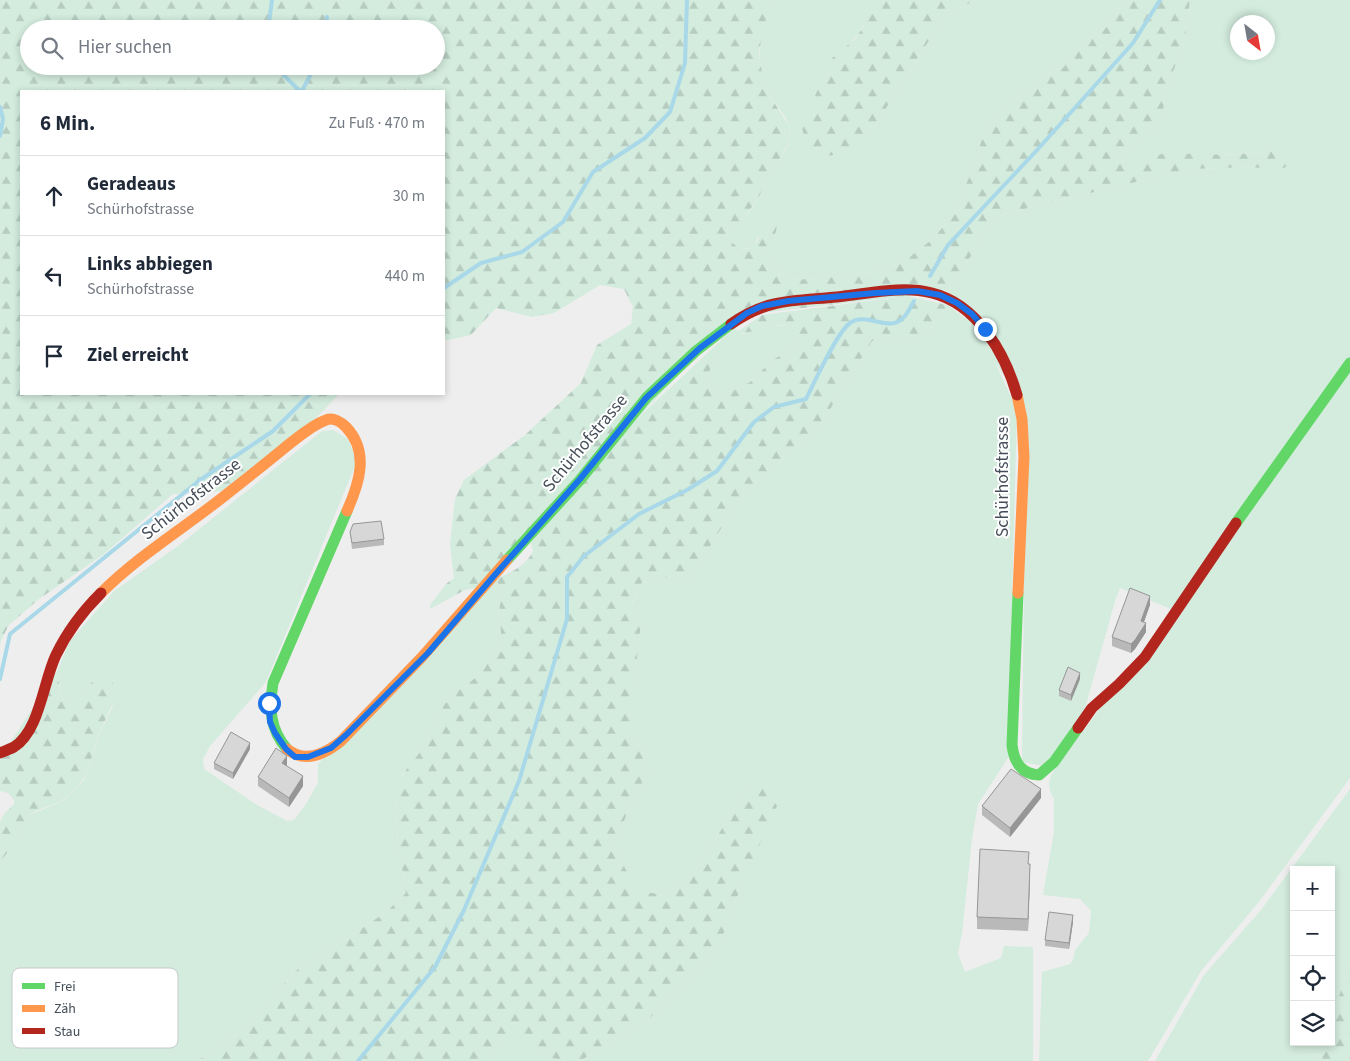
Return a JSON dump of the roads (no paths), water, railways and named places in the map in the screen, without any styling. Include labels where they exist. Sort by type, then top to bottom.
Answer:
[{"type":"street","name":"Schürhofstrasse","points":[[0,753],[15,746],[34,723],[45,683],[56,655],[71,629],[96,598],[122,573],[230,492],[309,429],[327,419],[336,420],[344,425],[354,436],[360,450],[361,463],[358,484],[347,514],[273,683],[269,703],[270,722],[286,749],[295,757],[308,757],[318,754],[331,748],[346,735],[428,653],[580,479],[646,398],[689,358],[723,330],[747,313],[767,304],[875,293],[917,291],[929,292],[949,298],[964,308],[979,322],[1000,357],[1020,406],[1023,425],[1024,457],[1012,745],[1014,759],[1020,769],[1026,774],[1039,775],[1054,762],[1092,708],[1146,657],[1231,529],[1350,363]]},
{"type":"waterway","points":[[269,20],[272,0]]},
{"type":"waterway","points":[[445,287],[481,263],[522,252],[563,222],[593,172],[645,138],[670,112],[685,63],[687,0]]},
{"type":"waterway","points":[[930,276],[948,245],[1038,149],[1133,43],[1160,0]]},
{"type":"waterway","points":[[283,75],[299,90]]},
{"type":"waterway","points":[[303,90],[310,75]]},
{"type":"waterway","points":[[0,107],[3,119],[0,136]]},
{"type":"waterway","points":[[358,1061],[435,967],[464,910],[519,781],[567,619],[567,577],[584,556],[639,514],[687,490],[717,471],[754,422],[774,407],[806,399],[832,347],[850,323],[864,319],[885,323],[898,322],[914,301]]},
{"type":"waterway","points":[[0,679],[10,634],[200,480],[273,431],[309,395]]}]
